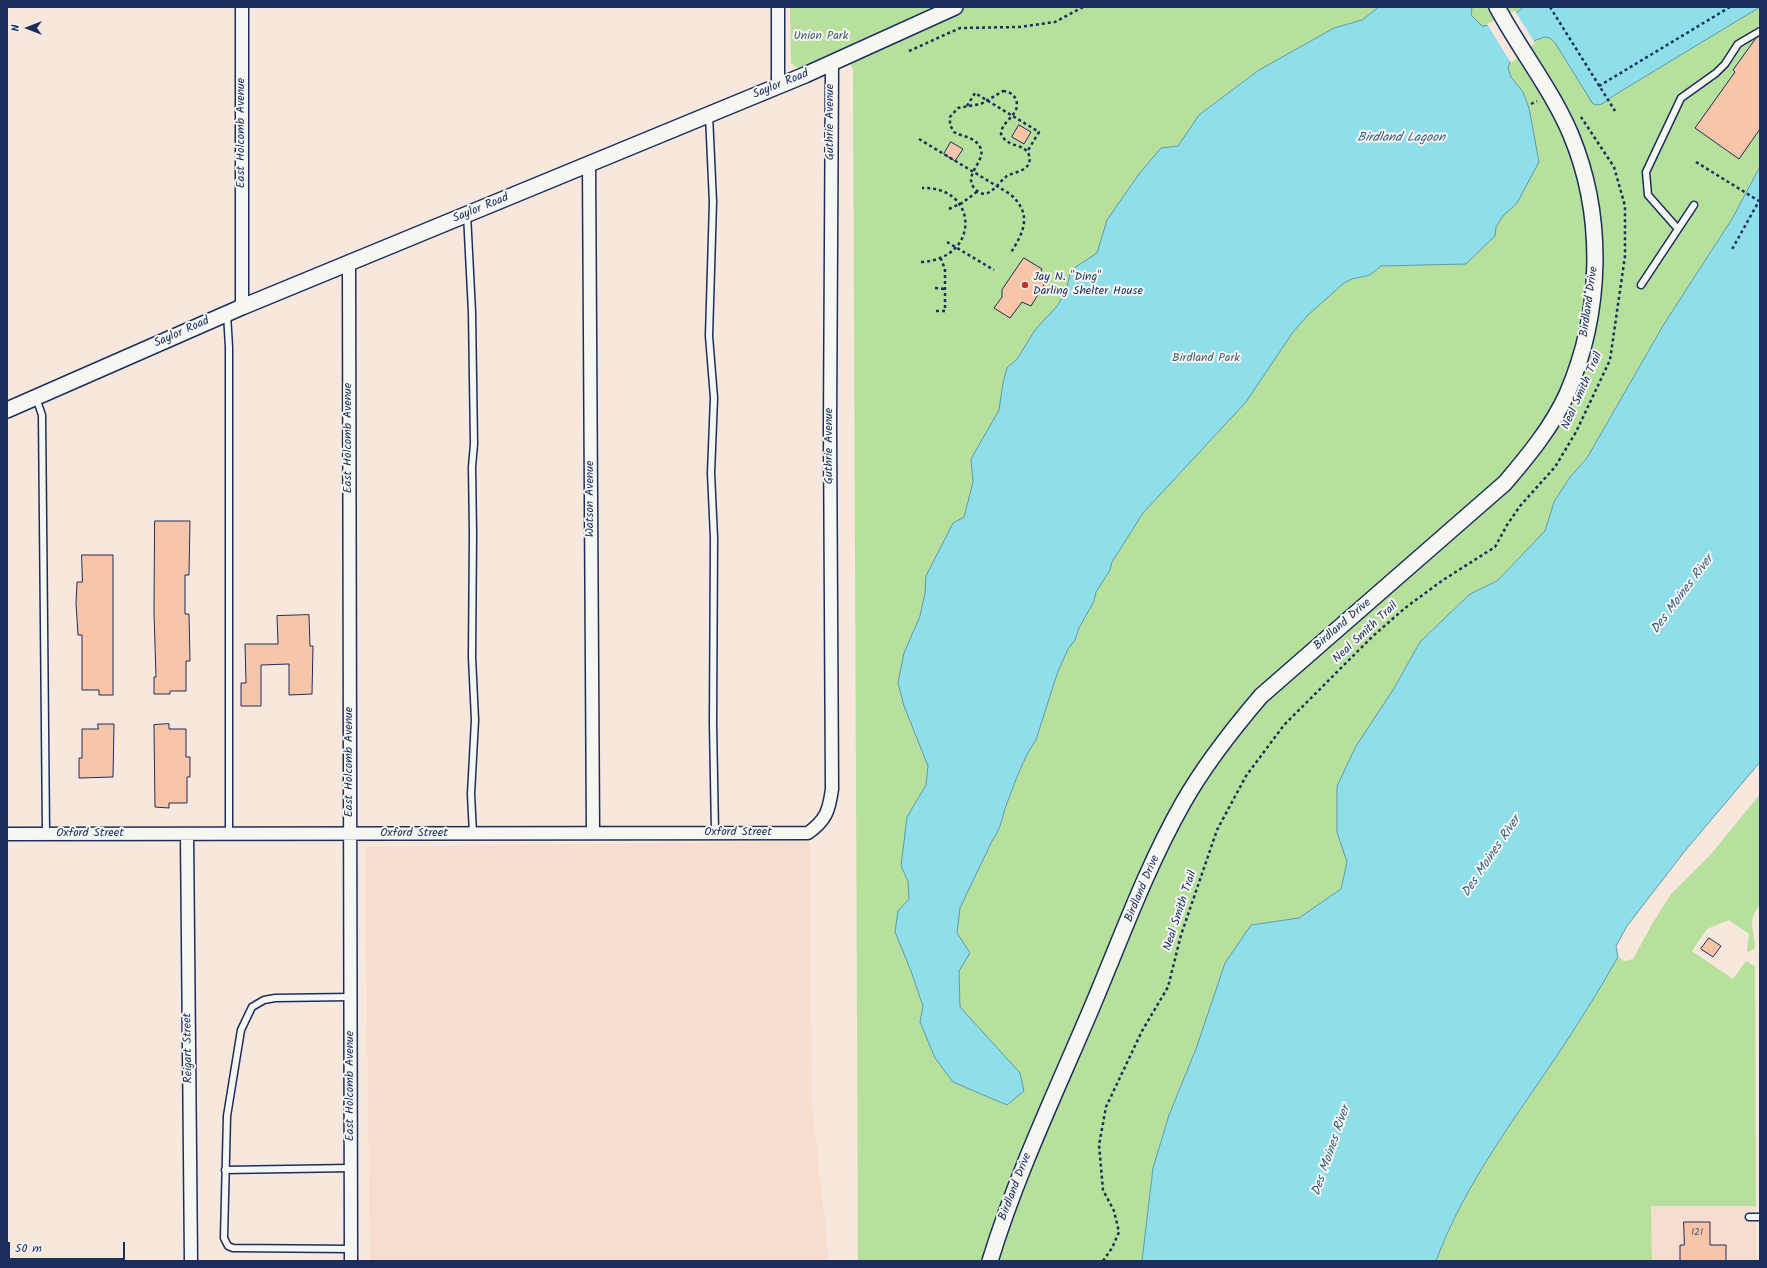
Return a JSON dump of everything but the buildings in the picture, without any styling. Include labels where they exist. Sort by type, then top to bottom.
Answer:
[{"type":"street","name":"East Holcomb Avenue","points":[[242,7],[242,307]]},
{"type":"street","points":[[778,7],[778,86]]},
{"type":"street","name":"Saylor Road","points":[[7,410],[242,307],[349,264],[709,113],[832,64],[955,7]]},
{"type":"street","name":"Birdland Drive","points":[[990,1261],[1022,1171],[1148,876],[1173,820],[1207,764],[1228,734],[1261,696],[1505,483],[1528,456],[1549,426],[1566,395],[1578,364],[1588,331],[1595,278],[1594,230],[1590,198],[1582,166],[1571,134],[1498,8]]},
{"type":"street","name":"Guthrie Avenue","points":[[819,825],[829,810],[832,790],[830,426],[832,64]]},
{"type":"street","name":"Watson Avenue","points":[[589,164],[593,833]]},
{"type":"street","name":"East Holcomb Avenue","points":[[349,264],[351,1255]]},
{"type":"street","name":"Oxford Street","points":[[7,834],[229,835],[808,832],[819,825]]},
{"type":"street","name":"Reigart Street","points":[[187,834],[191,1261]]},
{"type":"lane","points":[[1678,229],[1648,196],[1646,172],[1681,98],[1726,64],[1738,44],[1760,31]]},
{"type":"lane","points":[[709,113],[712,202],[709,336],[714,398],[711,472],[714,538],[713,723],[715,833]]},
{"type":"lane","points":[[1641,285],[1694,205]]},
{"type":"lane","points":[[467,214],[472,312],[474,444],[472,467],[472,657],[475,720],[471,794],[473,834]]},
{"type":"lane","points":[[227,314],[229,347],[229,835]]},
{"type":"lane","points":[[36,398],[42,415],[46,833]]},
{"type":"lane","points":[[351,997],[275,998],[264,1000],[252,1007],[241,1030],[227,1116],[224,1238],[228,1246],[233,1248],[351,1255]]},
{"type":"lane","points":[[226,1170],[351,1168]]},
{"type":"lane","points":[[1749,1217],[1760,1217]]},
{"type":"path","points":[[908,50],[960,28],[1019,27],[1055,22],[1084,7]]},
{"type":"path","points":[[1550,7],[1615,111]]},
{"type":"path","points":[[1599,86],[1730,7]]},
{"type":"path","points":[[949,209],[978,191],[991,192],[1006,177],[1023,170],[1028,166],[1029,157],[1027,152],[1022,148],[1007,143],[1001,134],[1002,127],[1016,111],[1017,101],[1011,93],[999,92],[988,101],[981,104],[955,110],[949,121],[954,132],[975,141],[981,148],[981,157],[973,171],[971,181],[978,191]]},
{"type":"path","points":[[967,106],[976,93],[1039,132],[1027,152]]},
{"type":"path","points":[[1531,104],[1536,101]]},
{"type":"path","name":"Neal Smith Trail","points":[[1103,1261],[1112,1248],[1119,1232],[1114,1212],[1103,1190],[1099,1145],[1106,1107],[1142,1031],[1168,987],[1181,935],[1217,830],[1246,776],[1284,725],[1373,636],[1405,608],[1443,580],[1495,547],[1507,525],[1520,506],[1556,467],[1576,432],[1610,360],[1624,256],[1625,206],[1614,167],[1577,110]]},
{"type":"path","points":[[919,139],[998,186],[1010,194],[1020,204],[1025,217],[1023,232],[1010,254]]},
{"type":"path","points":[[1696,162],[1760,200],[1732,251]]},
{"type":"path","points":[[922,188],[944,190],[959,204],[966,225],[964,234],[957,248],[941,259],[922,262]]},
{"type":"path","points":[[947,242],[994,270]]},
{"type":"path","points":[[936,311],[945,311],[945,268],[941,259]]},
{"type":"path","points":[[935,288],[945,289]]},
{"type":"shaded area","points":[[810,841],[812,1105],[829,1261],[370,1261],[365,847]]},
{"type":"shaded area","points":[[1651,1206],[1756,1206],[1756,1261],[1652,1261]]},
{"type":"green space","name":"Birdland Park","points":[[790,7],[1760,7],[1760,167],[1732,219],[1664,324],[1587,458],[1570,477],[1554,502],[1545,531],[1497,581],[1470,594],[1420,642],[1393,690],[1337,832],[1348,862],[1341,889],[1299,918],[1251,925],[1196,1049],[1169,1115],[1153,1168],[1142,1261],[858,1261],[853,70],[847,57],[803,69],[797,68],[791,63]]},
{"type":"green space","points":[[1760,794],[1760,905],[1753,916],[1752,921],[1755,948],[1749,952],[1747,950],[1749,934],[1729,920],[1707,929],[1692,951],[1733,979],[1746,961],[1755,966],[1756,1206],[1651,1206],[1652,1261],[1436,1261],[1448,1232],[1477,1176],[1571,1034],[1618,957],[1625,961],[1633,959],[1652,924],[1671,894],[1712,853]]},
{"type":"water","name":"Birdland Lagoon","points":[[1379,7],[1472,7],[1471,15],[1482,26],[1487,26],[1504,20],[1524,7],[1760,7],[1599,105],[1593,104],[1555,43],[1550,38],[1545,37],[1536,40],[1510,61],[1508,68],[1511,77],[1523,92],[1529,108],[1539,162],[1517,203],[1502,217],[1496,227],[1495,236],[1466,264],[1381,266],[1370,275],[1352,279],[1344,283],[1308,315],[1293,332],[1246,402],[1143,513],[1112,562],[1110,570],[1096,592],[1094,601],[1079,628],[1075,640],[1068,649],[1057,674],[1036,740],[1027,754],[1007,803],[1001,823],[960,908],[957,933],[970,953],[959,971],[960,1007],[1020,1073],[1024,1091],[1007,1105],[953,1082],[935,1058],[920,1022],[923,1006],[895,932],[898,911],[909,899],[908,881],[901,866],[907,817],[926,785],[928,766],[904,706],[898,683],[904,653],[920,616],[925,593],[926,576],[953,523],[964,517],[973,482],[971,459],[999,410],[1007,368],[1017,359],[1035,330],[1058,305],[1067,287],[1071,270],[1097,253],[1107,220],[1139,174],[1161,148],[1178,146],[1199,115],[1259,70],[1334,28],[1362,20]]},
{"type":"water","name":"Des Moines River","points":[[1760,167],[1760,762],[1684,852],[1627,926],[1616,946],[1618,957],[1571,1034],[1477,1176],[1448,1232],[1436,1261],[1142,1261],[1153,1168],[1169,1115],[1196,1049],[1225,963],[1251,925],[1299,918],[1341,889],[1347,862],[1337,832],[1337,786],[1356,746],[1393,690],[1420,642],[1470,594],[1497,581],[1545,531],[1554,502],[1570,477],[1587,458],[1664,324],[1732,219]]},
{"type":"pier","points":[[1515,11],[1535,43],[1511,63],[1487,24]]},
{"type":"place","name":"Jay N. \"Ding\" Darling Shelter House","points":[[1025,285]]},
{"type":"park label","name":"Union Park","points":[[821,37]]}]
